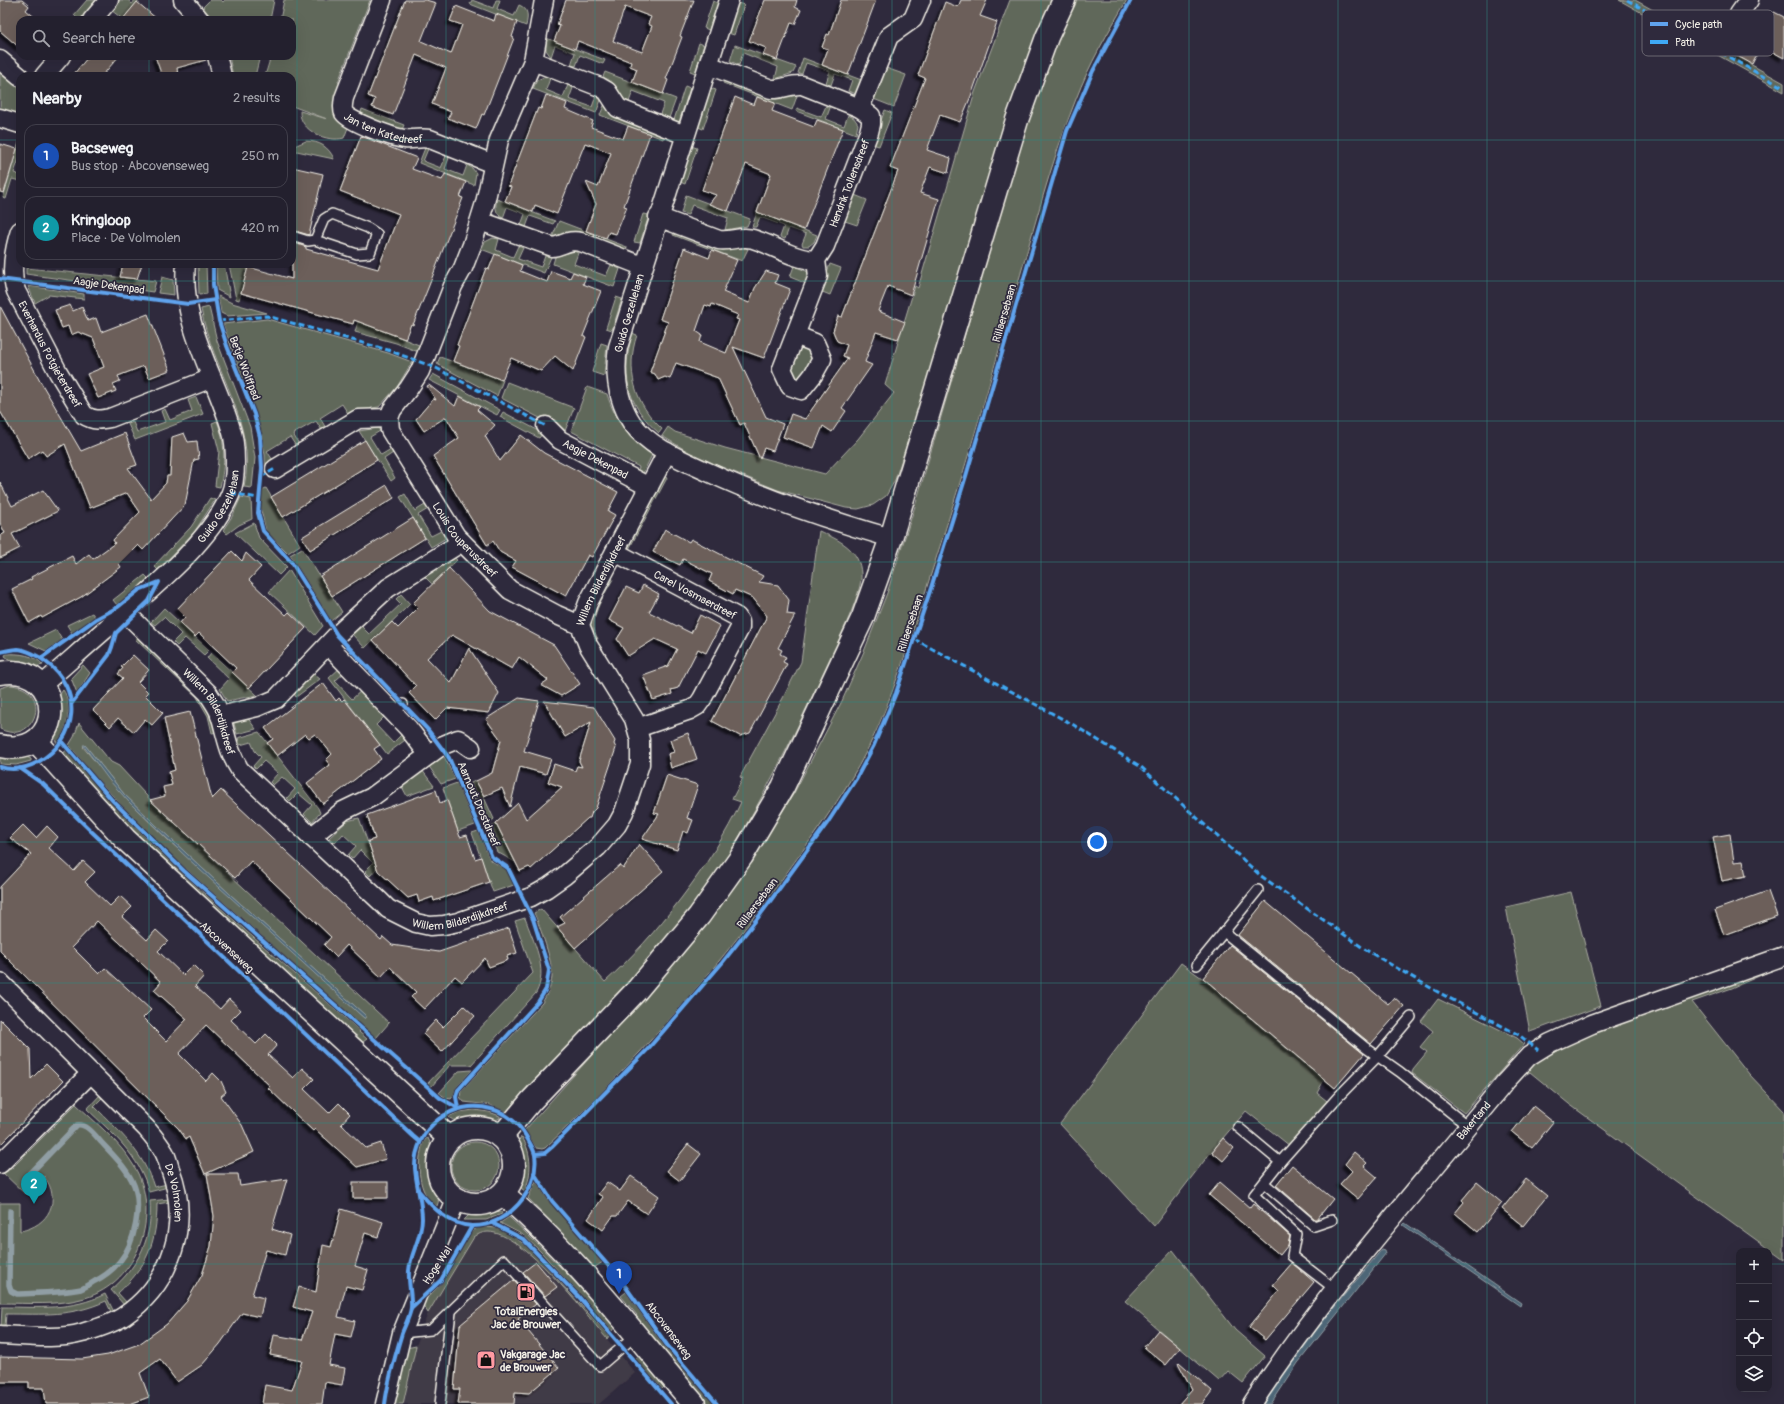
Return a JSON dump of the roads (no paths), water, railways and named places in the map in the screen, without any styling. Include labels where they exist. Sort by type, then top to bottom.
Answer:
[{"type":"street","points":[[95,16],[109,0]]},
{"type":"street","points":[[183,0],[197,16]]},
{"type":"street","name":"Jan ten Katedreef","points":[[382,0],[344,98],[342,106],[345,114],[351,119],[398,138],[407,139],[421,137],[430,139],[493,164]]},
{"type":"street","name":"Guido Gezellelaan","points":[[729,0],[642,266],[618,347],[615,366],[617,388],[622,404],[633,423],[647,439],[668,452],[732,484],[774,501],[818,517],[891,538]]},
{"type":"street","points":[[708,65],[771,89],[778,90],[794,84],[802,85],[860,108],[888,36],[913,18],[920,0]]},
{"type":"street","points":[[501,1137],[531,1101],[637,990],[704,910],[742,856],[783,788],[863,617],[891,538],[1017,120],[1047,37],[1064,0]]},
{"type":"street","points":[[275,469],[358,419],[389,418],[420,371],[453,286],[463,268],[480,221],[499,140],[533,61],[541,1]]},
{"type":"street","points":[[0,60],[16,74]]},
{"type":"street","points":[[47,72],[58,60]]},
{"type":"street","points":[[218,60],[221,72]]},
{"type":"street","points":[[533,61],[600,87],[607,91],[618,108],[685,135]]},
{"type":"street","name":"Hendrik Tollensdreef","points":[[816,260],[825,246],[869,132],[871,116],[860,108]]},
{"type":"street","points":[[0,118],[16,123]]},
{"type":"street","points":[[658,217],[719,240],[728,241],[742,237],[752,239],[801,257],[816,260],[818,276],[795,335]]},
{"type":"street","points":[[480,221],[553,247],[573,240],[581,242],[642,266]]},
{"type":"street","name":"Everhardus Potgieterdreef","points":[[16,246],[14,254],[13,281],[16,291],[58,372],[84,415],[91,419],[98,420],[110,418],[212,378]]},
{"type":"street","name":"Guido Gezellelaan","points":[[42,685],[159,582],[200,540],[221,513],[231,493],[236,459],[232,430],[191,320],[186,283],[186,268]]},
{"type":"street","name":"Louis Couperusdreef","points":[[389,418],[390,430],[456,536],[510,590],[557,615],[580,625]]},
{"type":"street","name":"Aagje Dekenpad","points":[[546,426],[560,440],[649,487]]},
{"type":"street","name":"Willem Bilderdijkdreef","points":[[125,612],[208,692],[220,716],[232,758],[240,770],[388,909],[416,923],[430,926],[458,922],[531,897],[548,888],[607,838],[617,825],[624,812],[640,764],[640,740],[637,728],[629,711],[588,645],[580,625],[588,603],[668,452]]},
{"type":"street","points":[[220,716],[257,707],[276,699],[328,645],[388,588],[462,542]]},
{"type":"street","name":"Carel Vosmaerdreef","points":[[614,552],[737,617],[740,622],[740,628],[702,700],[697,706],[690,710],[637,728]]},
{"type":"street","points":[[328,645],[398,709],[429,755]]},
{"type":"street","points":[[0,746],[12,749],[25,747],[36,742],[45,732],[50,721],[51,708],[48,695],[42,685],[31,676],[18,672],[1,670]]},
{"type":"street","name":"Aarnout Drostdreef","points":[[311,837],[343,810],[372,797],[441,746],[458,739],[471,748]]},
{"type":"street","name":"Abcovenseweg","points":[[36,742],[130,844],[449,1138]]},
{"type":"street","name":"Bakertand","points":[[1252,1404],[1286,1353],[1336,1290],[1506,1081],[1530,1056],[1550,1043],[1592,1024],[1784,956]]},
{"type":"street","name":"De Volmolen","points":[[0,982],[146,1128],[164,1152],[176,1184],[179,1222],[176,1242],[168,1265],[147,1296],[119,1319],[80,1334],[61,1336],[0,1335]]},
{"type":"street","points":[[0,1164],[91,1073]]},
{"type":"street","points":[[474,1128],[488,1130],[501,1137],[509,1146],[514,1158],[514,1171],[510,1183],[503,1194],[492,1201],[480,1204],[468,1204],[456,1200],[446,1190],[439,1178],[437,1164],[441,1150],[449,1138],[461,1130],[474,1128]]},
{"type":"street","points":[[503,1194],[555,1244],[694,1404]]},
{"type":"street","name":"Hoge Wal","points":[[385,1404],[402,1333],[456,1200]]},
{"type":"lane","points":[[296,237],[308,241],[315,240],[357,254],[370,253],[377,234],[368,228],[332,214],[324,219],[315,240]]},
{"type":"lane","points":[[1197,965],[1258,890]]},
{"type":"lane","points":[[1224,932],[1469,1127]]},
{"type":"lane","points":[[1336,1290],[1292,1256],[1296,1234],[1254,1195],[1280,1162],[1337,1098],[1378,1056],[1411,1017]]},
{"type":"lane","points":[[1238,1127],[1280,1162]]},
{"type":"lane","points":[[1264,1183],[1314,1226],[1332,1220]]},
{"type":"lane","points":[[402,1333],[432,1330],[504,1260],[600,1366],[636,1336]]},
{"type":"lane","points":[[440,1404],[451,1312]]},
{"type":"water","points":[[83,745],[85,745],[124,794],[157,826],[232,896],[365,1015],[366,1018],[364,1018],[199,869],[129,802],[109,780]]},
{"type":"water","points":[[1405,1223],[1521,1303],[1520,1306],[1403,1225]]},
{"type":"water","points":[[1382,1249],[1385,1250],[1386,1253],[1298,1363],[1271,1404],[1264,1404],[1305,1344]]},
{"type":"waterway","points":[[10,1211],[9,1285],[11,1291],[17,1294],[81,1289],[112,1270],[120,1261],[130,1244],[136,1224],[137,1214],[134,1185],[128,1173],[119,1162],[93,1133],[84,1126],[77,1125],[24,1180]]},
{"type":"place","name":"Kringloop","points":[[34,1204]]},
{"type":"place","name":"TotalEnergies Jac de Brouwer","points":[[526,1292]]},
{"type":"place","name":"Bacseweg","points":[[619,1294]]},
{"type":"place","name":"Vakgarage Jac de Brouwer","points":[[486,1360]]}]
